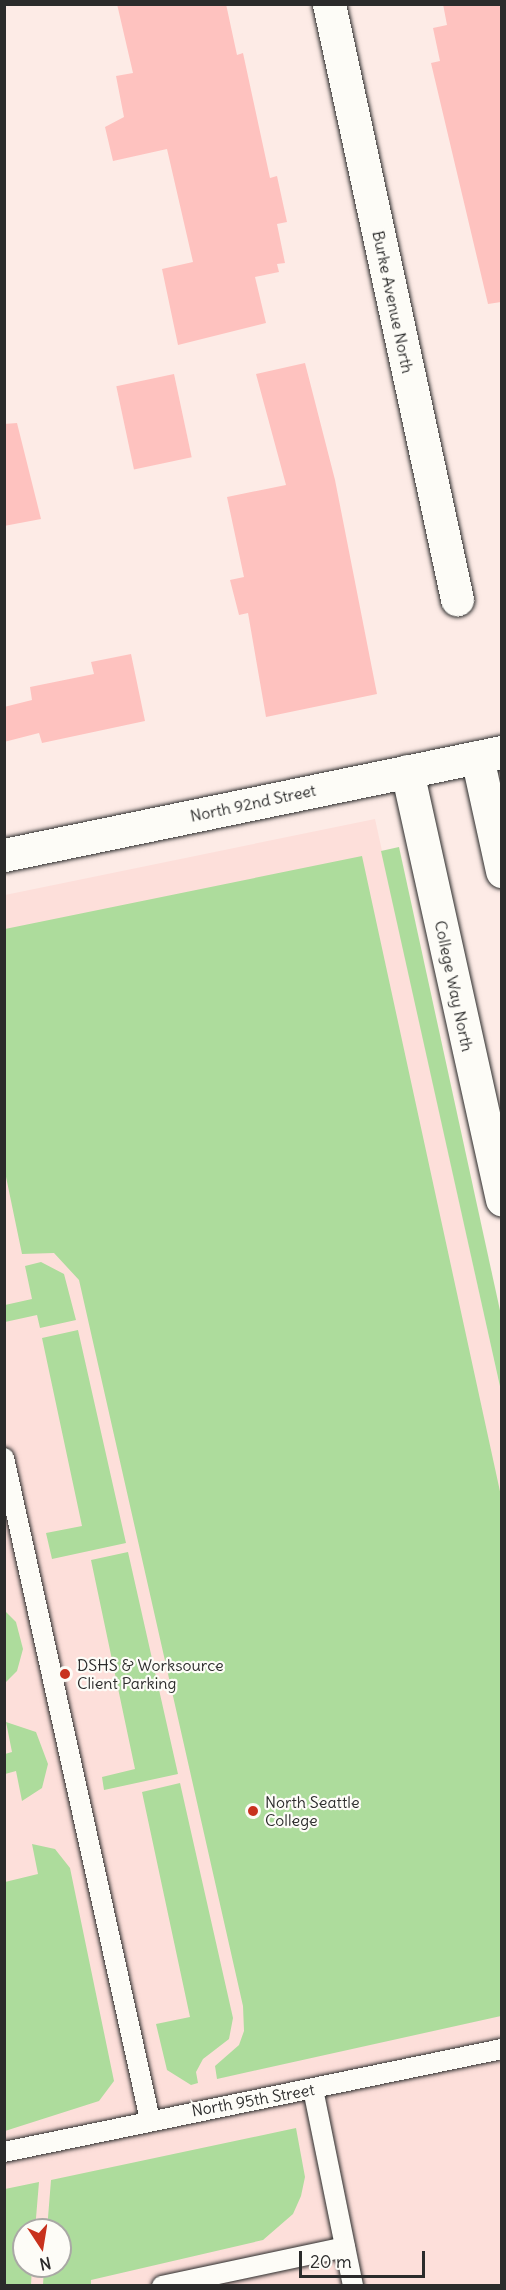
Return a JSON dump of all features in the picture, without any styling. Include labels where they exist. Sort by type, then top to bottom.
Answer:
[{"type":"street","name":"Burke Avenue North","points":[[329,4],[458,599]]},
{"type":"street","name":"North 92nd Street","points":[[4,855],[489,754]]},
{"type":"street","points":[[489,754],[501,871]]},
{"type":"street","name":"College Way North","points":[[406,771],[501,1200]]},
{"type":"lane","points":[[4,1458],[150,2120]]},
{"type":"lane","name":"North 95th Street","points":[[4,2152],[501,2049]]},
{"type":"lane","points":[[313,2089],[353,2286]]},
{"type":"lane","points":[[162,2286],[345,2247]]},
{"type":"shaded area","name":"North Seattle College","points":[[375,819],[501,1392],[501,2285],[5,2286],[5,895]]},
{"type":"green space","points":[[399,847],[501,1315],[501,1391],[381,851]]},
{"type":"green space","name":"North Seattle College","points":[[362,856],[501,1496],[501,2016],[217,2079],[215,2066],[239,2045],[244,2031],[243,2006],[79,1280],[54,1253],[22,1254],[5,1172],[5,929]]},
{"type":"green space","points":[[41,1262],[64,1274],[76,1320],[40,1328],[37,1315],[5,1322],[5,1305],[32,1299],[25,1266]]},
{"type":"green space","points":[[78,1330],[126,1543],[52,1559],[46,1533],[82,1526],[42,1338]]},
{"type":"green space","points":[[128,1552],[178,1774],[104,1790],[102,1777],[135,1769],[91,1560]]},
{"type":"green space","points":[[5,1611],[16,1622],[23,1649],[17,1671],[5,1683]]},
{"type":"green space","points":[[6,1722],[36,1732],[48,1764],[42,1788],[22,1801],[16,1771],[5,1774],[5,1754],[12,1752]]},
{"type":"green space","points":[[180,1783],[233,2018],[229,2039],[203,2059],[196,2072],[198,2083],[191,2085],[167,2070],[156,2024],[190,2017],[142,1792]]},
{"type":"green space","points":[[32,1844],[55,1849],[70,1868],[114,2081],[99,2101],[5,2131],[5,1882],[38,1874]]},
{"type":"green space","points":[[296,2128],[305,2177],[301,2196],[293,2214],[263,2240],[91,2280],[91,2285],[43,2285],[43,2278],[72,2278],[72,2218],[48,2218],[51,2180]]},
{"type":"green space","points":[[39,2182],[36,2218],[12,2218],[12,2278],[31,2278],[31,2285],[5,2285],[5,2189]]},
{"type":"building","points":[[117,4],[226,4],[237,55],[243,53],[270,178],[277,176],[287,222],[277,224],[285,263],[277,264],[279,272],[255,277],[266,323],[178,345],[162,269],[193,262],[167,149],[113,161],[105,127],[124,117],[116,76],[133,73]]},
{"type":"building","points":[[443,4],[501,4],[501,302],[488,304],[431,63],[440,61],[433,28],[447,25]]},
{"type":"building","points":[[305,363],[335,480],[377,694],[266,717],[248,613],[239,615],[230,580],[244,577],[227,497],[286,485],[256,374]]},
{"type":"building","points":[[174,374],[192,457],[134,469],[116,386]]},
{"type":"building","points":[[17,423],[41,519],[4,526],[4,424]]},
{"type":"building","points":[[131,654],[145,721],[42,743],[39,733],[4,742],[4,707],[32,700],[30,687],[94,674],[91,662]]},
{"type":"place","name":"DSHS & Worksource Client Parking","points":[[65,1674]]},
{"type":"place","name":"North Seattle College","points":[[253,1811]]}]
